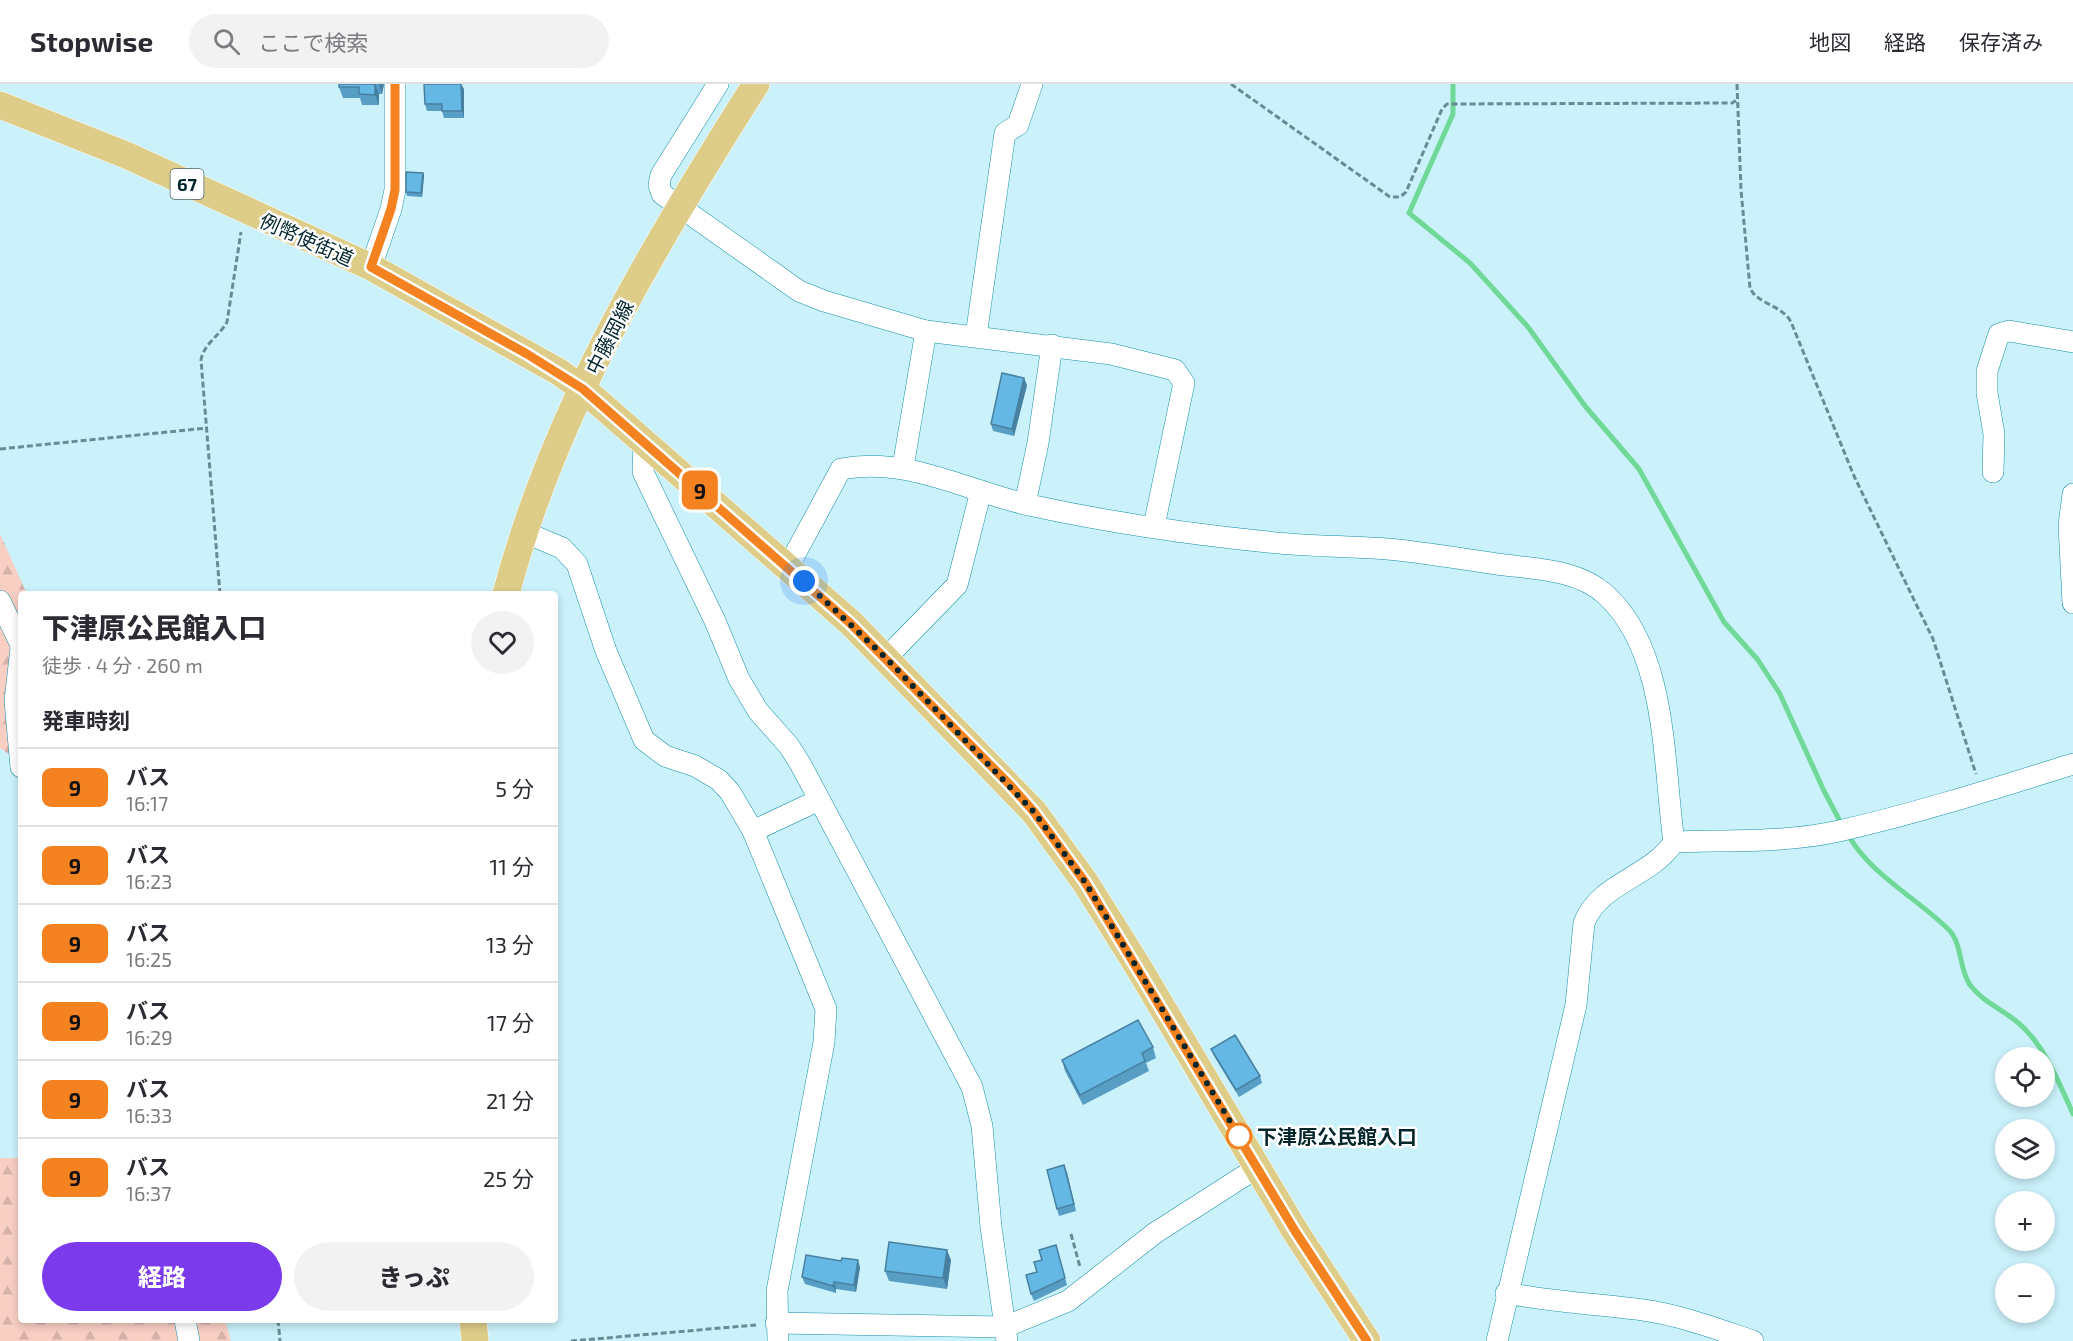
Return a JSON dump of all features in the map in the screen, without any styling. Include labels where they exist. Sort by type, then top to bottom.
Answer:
[{"type":"main road","name":"中藤岡線","points":[[507,591],[524,532],[554,451],[583,389],[679,207],[756,84]]},
{"type":"main road","name":"例幣使街道","points":[[0,105],[126,155],[371,267],[527,354],[583,389],[788,567],[886,658],[1011,786],[1058,844],[1137,965],[1348,1316],[1367,1341]]},
{"type":"main road","points":[[473,1323],[475,1341]]},
{"type":"street","points":[[371,267],[391,209],[395,190],[395,84]]},
{"type":"street","points":[[718,84],[661,175],[659,185],[662,194],[799,291],[926,331],[1052,345],[1149,362],[1175,370],[1183,378],[1154,526]]},
{"type":"street","points":[[976,336],[1005,134],[1018,125],[1032,84]]},
{"type":"street","points":[[903,467],[926,331]]},
{"type":"street","points":[[1993,472],[1994,434],[1987,393],[1988,371],[1999,334],[2009,331],[2073,342]]},
{"type":"street","points":[[1025,504],[1038,443],[1052,345]]},
{"type":"street","points":[[644,441],[643,472],[715,621],[739,679],[758,711],[789,746],[972,1088],[982,1126],[991,1227],[1006,1334]]},
{"type":"street","points":[[788,567],[841,469],[857,466],[903,467],[1025,504],[1086,517],[1266,542],[1397,550],[1548,571],[1580,578],[1605,593],[1625,615],[1637,638],[1655,690],[1674,842],[1658,861],[1599,898],[1588,912],[1584,923],[1576,1005],[1506,1293],[1497,1341]]},
{"type":"street","points":[[886,658],[957,585],[981,491]]},
{"type":"street","points":[[2073,494],[2068,525],[2073,603]]},
{"type":"street","points":[[524,532],[562,548],[577,564],[606,651],[644,740],[665,756],[695,766],[718,780],[730,792],[753,831],[826,1009],[824,1042],[777,1291],[777,1332],[1006,1334],[1068,1301],[1155,1233],[1258,1167]]},
{"type":"street","points":[[0,600],[18,639]]},
{"type":"street","points":[[18,674],[15,701],[18,734]]},
{"type":"street","points":[[1674,842],[1787,837],[1839,831],[1981,793],[2073,764]]},
{"type":"street","points":[[753,831],[819,800]]},
{"type":"street","points":[[1506,1293],[1561,1303],[1643,1310],[1753,1341]]},
{"type":"street","points":[[185,1323],[189,1341]]},
{"type":"path","points":[[1231,84],[1390,197],[1400,197],[1406,192],[1442,109],[1447,104],[1732,104],[1737,100]]},
{"type":"path","points":[[1737,84],[1744,248],[1750,288],[1753,295],[1787,314],[1791,322],[1854,476],[1933,639],[1981,793]]},
{"type":"path","points":[[220,591],[202,352],[221,334],[227,322],[244,210]]},
{"type":"path","points":[[0,449],[207,428]]},
{"type":"path","points":[[1071,1234],[1085,1289]]},
{"type":"path","points":[[278,1323],[280,1341]]},
{"type":"path","points":[[572,1341],[777,1332]]},
{"type":"green space","points":[[0,534],[26,591],[18,591],[18,760],[0,748]]},
{"type":"green space","points":[[0,1158],[18,1158],[18,1323],[226,1323],[231,1341],[0,1341]]},
{"type":"building","points":[[339,84],[375,84],[375,95],[359,94],[359,87],[339,87]]},
{"type":"building","points":[[424,84],[461,84],[462,111],[442,111],[442,104],[425,104]]},
{"type":"building","points":[[406,172],[423,173],[421,193],[406,192]]},
{"type":"building","points":[[1002,373],[1024,378],[1012,429],[991,424]]},
{"type":"building","points":[[1138,1020],[1153,1047],[1142,1053],[1145,1061],[1080,1095],[1062,1060]]},
{"type":"building","points":[[1235,1035],[1260,1076],[1236,1090],[1211,1049]]},
{"type":"building","points":[[1064,1165],[1074,1204],[1057,1209],[1047,1170]]},
{"type":"building","points":[[889,1242],[947,1250],[943,1278],[885,1271]]},
{"type":"building","points":[[1056,1245],[1065,1278],[1031,1294],[1026,1275],[1037,1272],[1034,1262],[1042,1260],[1039,1250]]},
{"type":"building","points":[[806,1255],[841,1261],[842,1258],[858,1260],[854,1285],[834,1282],[833,1286],[802,1277]]},
{"type":"waterway","points":[[1453,84],[1453,114],[1409,213],[1470,263],[1528,327],[1585,406],[1639,469],[1724,622],[1758,660],[1780,694],[1842,825]]},
{"type":"waterway","points":[[1847,833],[1868,861],[1949,930],[1956,942],[1966,979],[1970,985],[1986,1000],[2016,1021],[2035,1040],[2050,1064],[2073,1114]]},
{"type":"bus line","name":"9","points":[[395,84],[395,190],[391,209],[371,267],[559,372],[583,389],[850,623],[1011,786],[1034,812],[1085,882],[1295,1231],[1348,1316],[1367,1341]]},
{"type":"place","name":"下津原公民館入口","points":[[1239,1136]]},
{"type":"route","points":[[804,581],[886,658],[1034,812],[1085,882],[1239,1136]]}]
